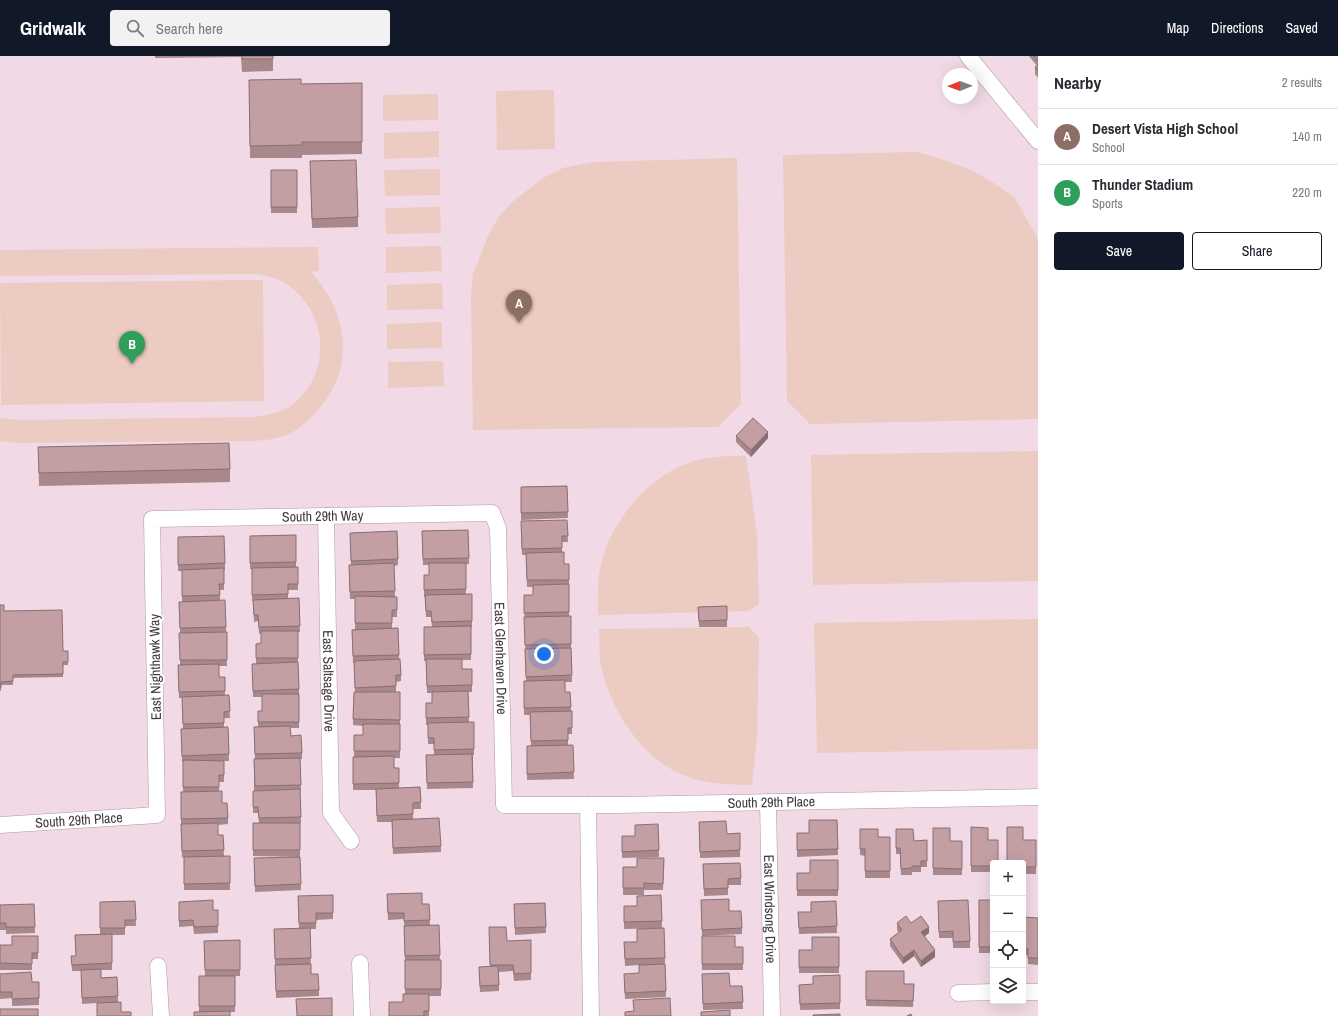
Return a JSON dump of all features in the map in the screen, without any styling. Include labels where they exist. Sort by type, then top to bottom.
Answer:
[{"type":"street","points":[[968,56],[1038,141]]},
{"type":"street","name":"South 29th Way","points":[[152,519],[492,513]]},
{"type":"street","name":"East Glenhaven Drive","points":[[492,513],[498,528],[504,805]]},
{"type":"street","name":"East Saltsage Drive","points":[[326,516],[331,812],[351,841]]},
{"type":"street","name":"East Nighthawk Way","points":[[152,519],[157,815]]},
{"type":"street","name":"South 29th Place","points":[[504,805],[588,806],[1038,797]]},
{"type":"street","name":"East Windsong Drive","points":[[768,802],[772,1016]]},
{"type":"street","points":[[588,806],[591,1016]]},
{"type":"street","name":"South 29th Place","points":[[0,825],[157,815]]},
{"type":"street","points":[[360,963],[362,1016]]},
{"type":"street","points":[[158,966],[161,1016]]},
{"type":"street","points":[[958,993],[990,992]]},
{"type":"street","points":[[1026,992],[1038,992]]},
{"type":"shaded area","points":[[554,90],[555,149],[497,150],[496,91]]},
{"type":"shaded area","points":[[438,94],[438,120],[383,121],[383,95]]},
{"type":"shaded area","points":[[439,131],[439,157],[384,159],[384,133]]},
{"type":"shaded area","points":[[917,152],[971,170],[1014,197],[1038,239],[1038,419],[810,424],[787,401],[783,155]]},
{"type":"shaded area","points":[[737,158],[741,404],[718,427],[473,430],[471,295],[473,274],[488,236],[498,218],[511,203],[543,178],[563,168],[593,162]]},
{"type":"shaded area","points":[[440,169],[440,195],[385,196],[384,170]]},
{"type":"shaded area","points":[[440,207],[441,233],[386,234],[385,208]]},
{"type":"shaded area","points":[[441,246],[442,271],[386,273],[386,247]]},
{"type":"shaded area","points":[[318,247],[319,271],[311,272],[333,304],[343,340],[342,358],[338,376],[330,393],[315,414],[296,430],[287,435],[267,440],[254,441],[18,443],[0,441],[0,418],[18,420],[256,417],[276,413],[288,408],[302,396],[311,383],[318,367],[320,350],[319,334],[314,318],[306,303],[290,287],[271,277],[255,274],[0,276],[0,250]]},
{"type":"shaded area","points":[[263,280],[264,401],[1,405],[0,283]]},
{"type":"shaded area","points":[[442,283],[443,309],[387,310],[387,285]]},
{"type":"shaded area","points":[[442,322],[442,348],[387,349],[387,324]]},
{"type":"shaded area","points":[[443,361],[444,386],[388,388],[388,362]]},
{"type":"shaded area","points":[[1038,451],[1038,581],[813,585],[811,455]]},
{"type":"shaded area","points":[[746,456],[758,540],[759,604],[749,611],[598,615],[598,580],[604,552],[621,519],[645,490],[660,478],[691,462],[711,457]]},
{"type":"shaded area","points":[[1038,619],[1038,749],[817,753],[814,623]]},
{"type":"shaded area","points":[[749,627],[759,638],[757,738],[752,785],[719,784],[702,781],[686,776],[669,768],[654,757],[641,744],[629,729],[610,695],[600,660],[599,629]]},
{"type":"building","points":[[242,56],[273,56],[273,59],[242,59]]},
{"type":"building","points":[[301,79],[301,84],[362,83],[362,142],[302,142],[302,145],[250,146],[249,80]]},
{"type":"building","points":[[356,160],[358,217],[312,219],[310,161]]},
{"type":"building","points":[[271,170],[297,170],[297,207],[271,207]]},
{"type":"building","points":[[753,418],[768,432],[751,450],[736,436]]},
{"type":"building","points":[[229,443],[230,469],[39,473],[38,447]]},
{"type":"building","points":[[567,486],[568,512],[521,513],[521,487]]},
{"type":"building","points":[[567,520],[568,536],[562,536],[562,548],[522,549],[521,521]]},
{"type":"building","points":[[468,530],[469,558],[423,559],[422,531]]},
{"type":"building","points":[[397,531],[398,559],[351,561],[350,533]]},
{"type":"building","points":[[296,535],[296,562],[250,563],[250,536]]},
{"type":"building","points":[[224,536],[225,563],[178,565],[178,537]]},
{"type":"building","points":[[564,552],[564,564],[569,564],[569,580],[527,580],[526,553]]},
{"type":"building","points":[[394,563],[395,591],[350,592],[349,565]]},
{"type":"building","points":[[429,563],[466,563],[466,589],[424,590],[424,575],[429,575]]},
{"type":"building","points":[[298,567],[298,584],[288,584],[288,594],[252,595],[252,568]]},
{"type":"building","points":[[224,568],[224,584],[219,584],[220,595],[182,596],[182,570]]},
{"type":"building","points":[[569,584],[569,612],[524,613],[524,595],[533,595],[533,585]]},
{"type":"building","points":[[472,594],[472,621],[432,622],[431,611],[426,611],[425,595]]},
{"type":"building","points":[[355,596],[397,597],[397,610],[392,610],[392,623],[355,623]]},
{"type":"building","points":[[299,598],[300,626],[259,627],[258,615],[254,615],[253,600]]},
{"type":"building","points":[[225,600],[226,627],[180,628],[179,602]]},
{"type":"building","points":[[0,605],[4,605],[4,611],[62,610],[63,651],[68,651],[68,662],[63,662],[63,674],[13,675],[13,681],[1,682],[0,688]]},
{"type":"building","points":[[727,606],[727,620],[699,621],[698,607]]},
{"type":"building","points":[[571,616],[571,644],[525,645],[524,617]]},
{"type":"building","points":[[471,626],[471,654],[424,655],[424,627]]},
{"type":"building","points":[[398,628],[399,655],[353,656],[352,630]]},
{"type":"building","points":[[261,631],[298,631],[298,658],[256,658],[256,644],[261,643]]},
{"type":"building","points":[[227,632],[227,660],[180,660],[179,633]]},
{"type":"building","points":[[571,648],[572,675],[526,677],[525,649]]},
{"type":"building","points":[[400,659],[401,675],[396,675],[396,686],[355,688],[354,661]]},
{"type":"building","points":[[426,659],[462,659],[462,669],[472,669],[472,685],[427,686]]},
{"type":"building","points":[[298,662],[299,689],[253,691],[252,664]]},
{"type":"building","points":[[219,664],[219,677],[225,677],[225,691],[179,692],[178,665]]},
{"type":"building","points":[[565,680],[565,692],[570,692],[571,707],[524,708],[524,681]]},
{"type":"building","points":[[468,691],[469,717],[426,718],[426,703],[432,703],[432,692]]},
{"type":"building","points":[[354,692],[400,692],[400,720],[353,719]]},
{"type":"building","points":[[262,694],[299,694],[299,722],[258,722],[258,711],[262,711]]},
{"type":"building","points":[[229,695],[230,711],[224,712],[224,723],[183,724],[182,697]]},
{"type":"building","points":[[572,711],[572,728],[568,728],[568,740],[531,741],[530,712]]},
{"type":"building","points":[[474,722],[474,749],[434,750],[434,738],[428,738],[428,723]]},
{"type":"building","points":[[363,724],[400,724],[400,751],[354,751],[354,735],[363,735]]},
{"type":"building","points":[[290,726],[291,736],[301,735],[302,753],[255,754],[254,727]]},
{"type":"building","points":[[228,727],[229,754],[182,756],[181,729]]},
{"type":"building","points":[[573,745],[574,772],[527,774],[527,746]]},
{"type":"building","points":[[472,754],[473,782],[427,783],[426,755]]},
{"type":"building","points":[[394,756],[394,768],[399,768],[399,783],[353,784],[353,757]]},
{"type":"building","points":[[300,758],[301,785],[255,786],[254,759]]},
{"type":"building","points":[[183,760],[224,761],[224,775],[219,775],[219,787],[183,787]]},
{"type":"building","points":[[420,787],[421,802],[413,803],[413,814],[377,816],[376,789]]},
{"type":"building","points":[[300,789],[301,817],[259,818],[258,807],[253,807],[253,791]]},
{"type":"building","points":[[222,791],[222,803],[227,803],[228,818],[181,819],[181,792]]},
{"type":"building","points":[[439,818],[441,846],[393,848],[392,820]]},
{"type":"building","points":[[809,820],[837,820],[838,849],[797,850],[797,833],[809,833]]},
{"type":"building","points":[[726,821],[727,834],[740,833],[740,850],[700,852],[699,822]]},
{"type":"building","points":[[218,823],[218,835],[223,835],[224,850],[182,851],[181,824]]},
{"type":"building","points":[[253,823],[300,823],[300,850],[253,850]]},
{"type":"building","points":[[658,824],[659,850],[622,852],[622,836],[635,836],[635,825]]},
{"type":"building","points":[[971,827],[988,828],[988,840],[998,840],[998,860],[990,860],[990,866],[971,866]]},
{"type":"building","points":[[1007,827],[1023,827],[1023,840],[1036,840],[1036,867],[1026,867],[1026,860],[1007,860]]},
{"type":"building","points":[[933,828],[950,828],[950,841],[962,841],[962,869],[933,868]]},
{"type":"building","points":[[860,829],[878,829],[878,837],[890,837],[890,871],[865,871],[865,849],[860,849]]},
{"type":"building","points":[[896,829],[913,829],[914,841],[927,840],[927,861],[921,861],[921,866],[912,866],[912,868],[901,869],[900,848],[896,848]]},
{"type":"building","points":[[230,856],[230,883],[184,884],[184,857]]},
{"type":"building","points":[[300,857],[301,884],[255,886],[254,858]]},
{"type":"building","points":[[637,858],[664,858],[663,884],[644,883],[644,888],[623,888],[623,867],[637,867]]},
{"type":"building","points":[[810,860],[838,860],[838,890],[797,890],[797,873],[810,873]]},
{"type":"building","points":[[740,863],[741,878],[728,879],[728,888],[704,889],[703,864]]},
{"type":"building","points":[[422,893],[422,904],[429,904],[430,920],[404,921],[404,913],[388,913],[387,894]]},
{"type":"building","points":[[333,895],[333,913],[316,913],[316,923],[299,923],[298,896]]},
{"type":"building","points":[[661,895],[662,921],[624,922],[624,906],[637,906],[637,896]]},
{"type":"building","points":[[729,899],[729,911],[741,911],[742,928],[702,930],[701,900]]},
{"type":"building","points":[[213,900],[213,910],[218,910],[218,926],[194,927],[193,920],[179,921],[179,902]]},
{"type":"building","points":[[968,900],[970,941],[953,942],[953,931],[939,932],[938,901]]},
{"type":"building","points":[[979,900],[990,900],[990,947],[979,947]]},
{"type":"building","points":[[135,901],[136,920],[125,920],[125,928],[100,928],[100,902]]},
{"type":"building","points":[[836,901],[837,926],[799,928],[798,912],[811,912],[811,902]]},
{"type":"building","points":[[545,903],[546,927],[515,928],[514,904]]},
{"type":"building","points":[[34,904],[35,927],[6,927],[6,923],[0,923],[0,905]]},
{"type":"building","points":[[906,916],[911,923],[921,916],[929,927],[921,932],[935,950],[921,961],[914,950],[903,958],[890,939],[902,930],[897,923]]},
{"type":"building","points":[[1026,917],[1038,918],[1038,958],[1028,958],[1028,949],[1026,949]]},
{"type":"building","points":[[439,925],[440,955],[405,956],[404,926]]},
{"type":"building","points":[[489,927],[506,927],[507,941],[531,940],[531,973],[514,974],[513,965],[490,965]]},
{"type":"building","points":[[310,928],[311,958],[275,959],[274,929]]},
{"type":"building","points":[[664,928],[665,958],[625,959],[624,942],[637,942],[637,929]]},
{"type":"building","points":[[112,934],[112,963],[72,965],[71,956],[76,956],[75,935]]},
{"type":"building","points":[[12,936],[38,936],[38,953],[32,953],[32,964],[0,963],[0,945],[12,945]]},
{"type":"building","points":[[702,936],[735,936],[735,947],[743,947],[743,964],[702,964]]},
{"type":"building","points":[[812,937],[839,937],[839,967],[799,967],[799,950],[812,950]]},
{"type":"building","points":[[240,940],[240,970],[205,970],[204,941]]},
{"type":"building","points":[[405,960],[441,960],[441,989],[405,989]]},
{"type":"building","points":[[311,964],[311,974],[318,974],[319,990],[276,991],[275,965]]},
{"type":"building","points":[[665,964],[666,991],[625,993],[624,974],[639,973],[639,965]]},
{"type":"building","points":[[498,966],[499,985],[480,986],[479,967]]},
{"type":"building","points":[[101,969],[101,978],[117,977],[118,996],[82,998],[81,970]]},
{"type":"building","points":[[866,971],[904,971],[904,984],[914,984],[913,1001],[866,1000]]},
{"type":"building","points":[[31,972],[32,982],[39,982],[39,998],[12,999],[12,992],[0,992],[0,974]]},
{"type":"building","points":[[729,973],[730,986],[742,986],[743,1002],[703,1004],[702,974]]},
{"type":"building","points":[[840,975],[840,1003],[800,1004],[799,985],[813,984],[813,976]]},
{"type":"building","points":[[199,976],[235,976],[235,1006],[199,1006]]},
{"type":"building","points":[[403,994],[429,994],[429,1011],[424,1011],[424,1016],[389,1016],[389,1002],[403,1002]]},
{"type":"building","points":[[332,998],[332,1016],[297,1016],[296,999]]},
{"type":"building","points":[[670,998],[671,1016],[625,1016],[625,1012],[634,1011],[633,1000]]},
{"type":"building","points":[[121,1002],[121,1012],[131,1012],[131,1016],[97,1016],[97,1003]]},
{"type":"building","points":[[0,1009],[38,1009],[38,1016],[0,1016]]},
{"type":"building","points":[[730,1010],[730,1016],[701,1016],[701,1012]]},
{"type":"building","points":[[230,1011],[230,1016],[194,1016],[194,1012]]},
{"type":"building","points":[[840,1014],[840,1016],[813,1016],[813,1015]]},
{"type":"place","name":"Desert Vista High School","points":[[519,323]]},
{"type":"place","name":"Thunder Stadium","points":[[132,364]]}]
